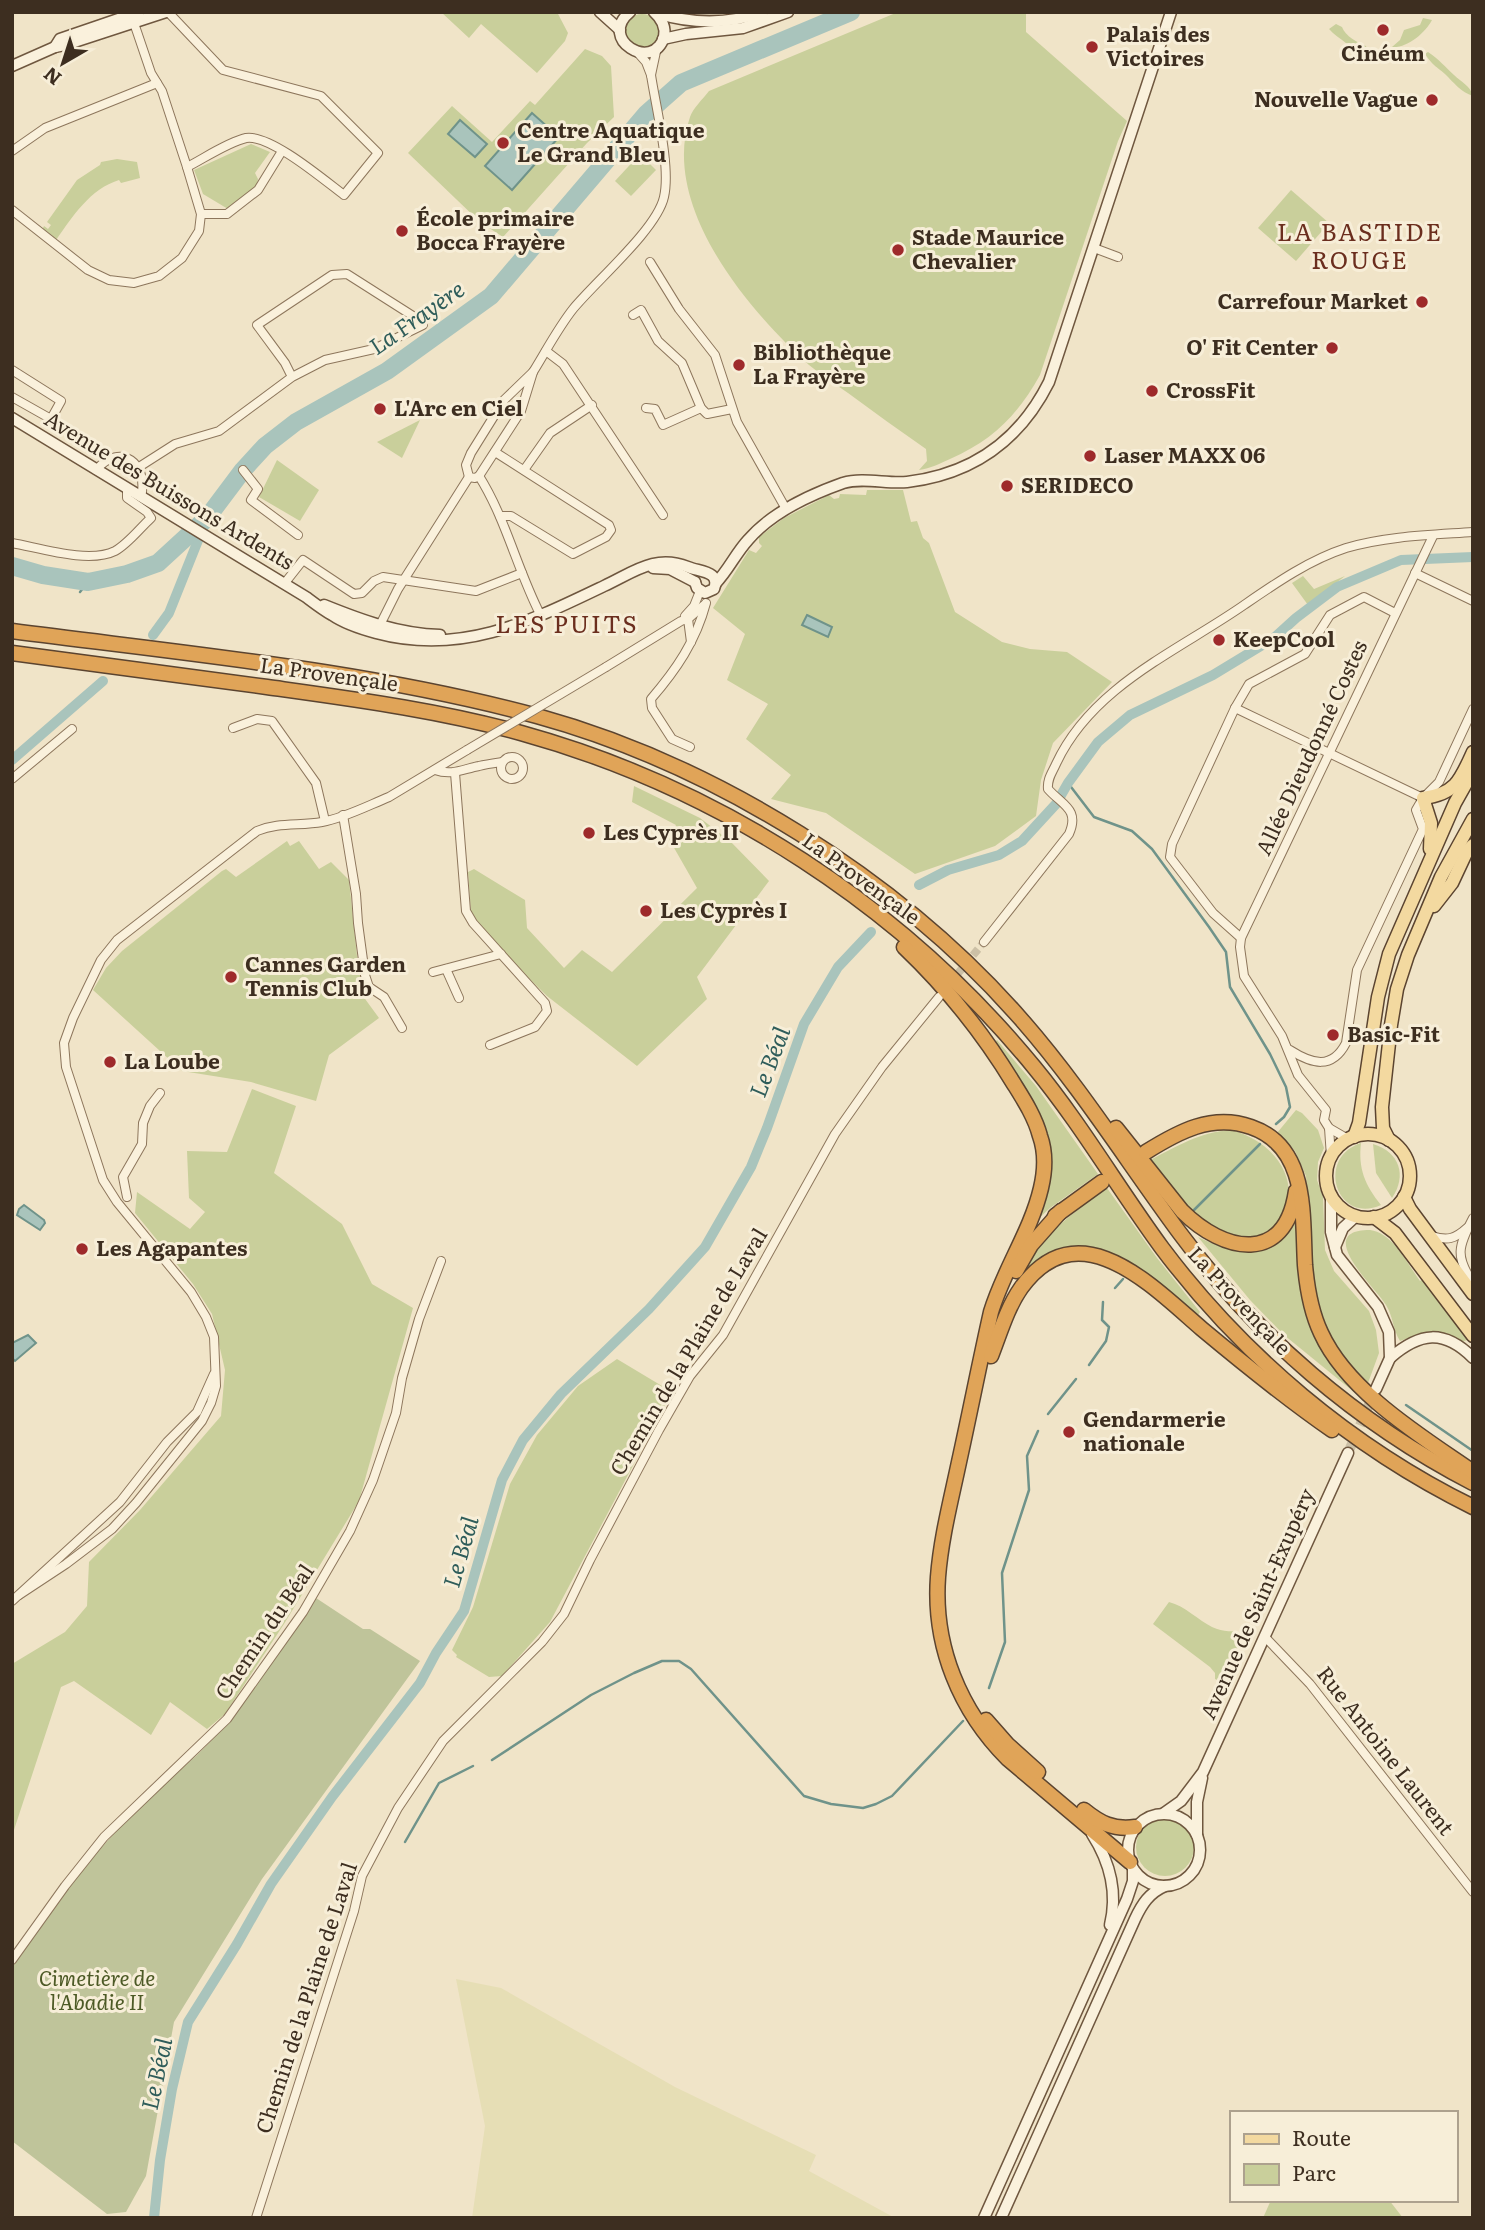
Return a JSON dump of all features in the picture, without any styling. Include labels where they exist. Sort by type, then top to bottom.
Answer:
[{"type":"highway","name":"La Provençale","points":[[12,631],[393,684],[467,698],[541,717],[615,742],[717,788],[764,813],[867,879],[954,950],[991,986],[1054,1059],[1097,1115],[1178,1231],[1246,1313],[1301,1366],[1360,1413],[1415,1451],[1473,1483]]},
{"type":"highway","name":"La Provençale","points":[[12,653],[390,705],[441,714],[522,734],[595,757],[689,797],[774,843],[858,898],[945,972],[998,1025],[1078,1124],[1162,1247],[1210,1306],[1284,1380],[1325,1414],[1404,1469],[1473,1507]]},
{"type":"highway","points":[[858,898],[936,979],[974,1025],[1005,1070],[1036,1123],[1044,1150],[1043,1176],[1036,1204],[992,1311],[944,1534],[938,1576],[939,1619],[951,1673],[976,1721],[1008,1759],[1082,1820],[1131,1866]]},
{"type":"highway","points":[[1054,1059],[1106,1116],[1182,1211],[1194,1224],[1218,1238],[1250,1246],[1274,1238],[1282,1230],[1293,1209],[1298,1179]]},
{"type":"highway","points":[[1146,1152],[1192,1127],[1218,1121],[1254,1128],[1275,1140],[1290,1159],[1298,1179],[1310,1302],[1320,1332],[1331,1351],[1352,1377],[1381,1404],[1426,1440],[1473,1472]]},
{"type":"highway","points":[[1011,1262],[1034,1233],[1102,1182]]},
{"type":"highway","points":[[1061,1211],[1031,1245],[1012,1279],[1002,1306],[953,1537],[948,1566],[947,1612],[958,1663],[978,1707],[1008,1745],[1096,1819],[1118,1828],[1135,1828]]},
{"type":"highway","points":[[991,1356],[1017,1294],[1036,1271],[1053,1260],[1071,1254],[1090,1253],[1102,1256],[1152,1285],[1217,1342],[1313,1417],[1362,1449],[1404,1469]]},
{"type":"main road","points":[[12,66],[135,16],[167,12]]},
{"type":"main road","points":[[600,12],[620,30],[625,45],[638,53],[652,51],[660,43],[686,34],[743,28],[788,12]]},
{"type":"main road","points":[[620,30],[630,12]]},
{"type":"main road","points":[[655,13],[709,22],[745,18],[763,12]]},
{"type":"main road","points":[[706,585],[729,569],[733,558],[763,524],[786,509],[847,482],[908,482],[945,475],[981,458],[1010,438],[1031,413],[1049,382],[1171,12]]},
{"type":"main road","points":[[655,13],[664,25],[660,43]]},
{"type":"main road","name":"Avenue des Buissons Ardents","points":[[12,418],[333,616],[426,642],[468,639],[495,632],[655,562],[668,561],[706,585]]},
{"type":"main road","points":[[1427,869],[1432,831],[1423,798],[1449,791],[1460,778],[1473,752]]},
{"type":"main road","points":[[1351,1138],[1359,1123],[1381,981],[1389,954],[1454,803],[1473,771]]},
{"type":"main road","points":[[1331,1195],[1342,1209],[1356,1216],[1374,1217],[1393,1209],[1404,1198],[1409,1187],[1408,1164],[1404,1155],[1389,1140],[1381,1121],[1391,1025],[1402,972],[1441,877],[1473,819]]},
{"type":"main road","points":[[1423,920],[1452,883],[1467,851],[1473,845]]},
{"type":"main road","points":[[1376,1389],[1390,1358],[1389,1332],[1385,1320],[1366,1291],[1342,1264],[1335,1247],[1331,1232],[1331,1195],[1327,1170],[1338,1147],[1351,1138],[1368,1134],[1389,1140]]},
{"type":"main road","points":[[1404,1198],[1428,1235],[1473,1294]]},
{"type":"main road","points":[[1335,1247],[1343,1228],[1356,1216]]},
{"type":"main road","points":[[1374,1217],[1395,1233],[1473,1336]]},
{"type":"main road","points":[[1390,1358],[1411,1342],[1433,1336],[1454,1342],[1473,1358]]},
{"type":"main road","name":"Avenue de Saint-Exupéry","points":[[1164,1813],[1181,1801],[1203,1772],[1348,1452]]},
{"type":"main road","name":"Avenue de Saint-Exupéry","points":[[1197,1836],[1197,1802],[1203,1772]]},
{"type":"main road","points":[[984,2218],[1127,1899],[1133,1881],[1128,1844],[1135,1828],[1148,1817],[1164,1813],[1181,1818],[1197,1836],[1200,1853],[1194,1870],[1181,1881],[1149,1895],[1135,1919],[1001,2218]]},
{"type":"main road","points":[[1082,1820],[1100,1846],[1112,1879],[1113,1911],[1104,1948]]},
{"type":"main road","points":[[1131,1866],[1147,1882],[1165,1886]]},
{"type":"street","points":[[167,12],[223,70],[321,96],[378,153],[345,195],[282,151],[255,138],[243,139],[187,167]]},
{"type":"street","points":[[12,210],[88,270],[109,280],[134,283],[159,276],[181,258],[199,232],[201,214],[162,91],[151,73],[135,16]]},
{"type":"street","points":[[651,75],[660,43]]},
{"type":"street","points":[[379,629],[404,581],[469,477],[466,465],[471,453],[504,400],[533,372],[574,308],[649,226],[664,200],[667,183],[651,75],[646,62],[638,53]]},
{"type":"street","points":[[12,150],[44,128],[158,83]]},
{"type":"street","points":[[201,214],[227,214],[258,190],[282,151]]},
{"type":"street","points":[[1094,248],[1118,257]]},
{"type":"street","points":[[650,262],[679,309],[715,355],[732,409],[752,452],[786,509]]},
{"type":"street","points":[[139,467],[175,444],[219,431],[292,377],[325,360],[374,349],[423,326],[413,316],[347,275],[332,275],[257,325],[292,377]]},
{"type":"street","points":[[633,315],[641,310],[658,341],[682,363],[701,408],[707,414],[732,409]]},
{"type":"street","points":[[546,351],[564,364],[663,515]]},
{"type":"street","points":[[12,370],[61,401],[51,419],[12,397]]},
{"type":"street","points":[[469,477],[480,475],[521,411],[533,372]]},
{"type":"street","points":[[524,470],[550,433],[592,405]]},
{"type":"street","points":[[646,408],[654,410],[663,425],[701,408]]},
{"type":"street","points":[[495,452],[609,525],[611,530],[606,537],[573,554],[511,516],[500,516]]},
{"type":"street","points":[[96,470],[114,457],[126,457],[139,467],[143,480],[141,497]]},
{"type":"street","points":[[243,470],[258,489],[251,500],[298,535]]},
{"type":"street","points":[[480,475],[500,516],[540,614]]},
{"type":"street","points":[[12,542],[88,556],[103,556],[117,550],[151,518],[127,498],[127,489]]},
{"type":"street","points":[[984,942],[1069,834],[1073,817],[1063,802],[1048,789],[1048,779],[1068,743],[1112,693],[1179,645],[1293,573],[1322,558],[1346,548],[1397,537],[1473,532]]},
{"type":"street","name":"Allée Dieudonné Costes","points":[[1241,938],[1433,536]]},
{"type":"street","points":[[284,584],[303,560],[354,594],[362,593],[374,581],[383,577],[476,590],[522,573]]},
{"type":"street","points":[[1415,573],[1473,601]]},
{"type":"street","points":[[19,1595],[112,1529],[202,1421],[216,1386],[214,1337],[206,1317],[191,1292],[117,1202],[103,1180],[66,1067],[64,1043],[101,960],[117,940],[257,831],[274,825],[325,821],[389,797],[684,620],[706,585]]},
{"type":"street","points":[[691,642],[684,620],[706,585]]},
{"type":"street","points":[[690,747],[672,739],[652,708],[651,699],[674,671],[700,625],[706,585]]},
{"type":"street","points":[[1331,1157],[1326,1110],[1303,1084],[1289,1049],[1244,976],[1241,938],[1213,913],[1170,857],[1172,844],[1235,708],[1249,684],[1305,654],[1330,615],[1364,597],[1395,613]]},
{"type":"street","points":[[1235,708],[1423,798]]},
{"type":"street","points":[[1289,1049],[1306,1060],[1322,1063],[1341,1053],[1346,1043],[1357,970],[1423,828],[1416,810],[1423,798],[1439,782],[1473,709]]},
{"type":"street","points":[[233,728],[257,719],[272,720],[316,783],[325,821]]},
{"type":"street","points":[[12,779],[72,729]]},
{"type":"street","points":[[435,770],[456,774],[514,757],[522,763],[527,772],[512,784],[502,773],[502,762]]},
{"type":"street","points":[[456,774],[466,911],[473,923],[545,1003],[547,1011],[535,1027],[490,1045]]},
{"type":"street","points":[[343,815],[356,894],[365,975],[369,987],[384,997],[402,1028]]},
{"type":"street","points":[[433,972],[501,954]]},
{"type":"street","points":[[446,969],[459,998]]},
{"type":"street","name":"Chemin de la Plaine de Laval","points":[[256,2218],[354,1912],[362,1875],[370,1857],[398,1808],[443,1741],[542,1642],[564,1614],[659,1430],[690,1376],[723,1335],[835,1134],[882,1067],[939,997]]},
{"type":"street","points":[[127,1197],[123,1177],[142,1144],[143,1123],[150,1106],[160,1093]]},
{"type":"street","points":[[1326,1124],[1351,1138]]},
{"type":"street","points":[[1428,1235],[1451,1239],[1471,1222]]},
{"type":"street","points":[[1471,1222],[1460,1251],[1460,1259],[1473,1283]]},
{"type":"street","name":"Chemin du Béal","points":[[12,1960],[104,1837],[227,1719],[303,1612],[350,1531],[373,1480],[396,1413],[402,1378],[419,1319],[441,1261]]},
{"type":"street","points":[[12,1601],[120,1502],[167,1443],[197,1412],[217,1368]]},
{"type":"street","name":"Rue Antoine Laurent","points":[[1265,1637],[1310,1684],[1473,1892]]},
{"type":"shaded area","points":[[456,1979],[501,1988],[675,2087],[816,2155],[809,2171],[895,2218],[472,2218],[485,2126]]},
{"type":"green space","points":[[441,12],[557,12],[568,33],[565,41],[537,73],[481,24],[469,38]]},
{"type":"green space","name":"Stade Maurice Chevalier","points":[[898,12],[1026,12],[1026,32],[1127,121],[1040,375],[1013,415],[991,435],[965,452],[935,466],[919,470],[927,461],[926,449],[809,365],[760,316],[737,286],[715,254],[698,220],[687,186],[684,151],[690,117],[709,91]]},
{"type":"green space","points":[[642,14],[654,19],[659,31],[654,43],[642,48],[630,43],[625,31],[630,19]]},
{"type":"green space","points":[[1423,18],[1432,20],[1420,35],[1404,45],[1392,47],[1400,40],[1404,30],[1420,25]]},
{"type":"green space","points":[[1336,24],[1352,39],[1366,46],[1374,60],[1372,64],[1329,29]]},
{"type":"green space","name":"Centre Aquatique Le Grand Bleu","points":[[585,49],[602,56],[611,66],[614,117],[587,143],[503,237],[480,222],[408,153],[452,106],[492,142],[530,101],[535,105]]},
{"type":"green space","points":[[1428,52],[1468,87],[1473,96],[1461,90],[1432,63],[1425,54]]},
{"type":"green space","points":[[251,144],[270,152],[255,173],[257,186],[228,209],[203,194],[194,170]]},
{"type":"green space","points":[[640,154],[656,170],[631,196],[615,181]]},
{"type":"green space","points":[[117,159],[137,162],[140,178],[121,183],[119,180],[99,190],[83,204],[56,240],[42,230],[44,226],[48,229],[51,225],[47,222],[77,180],[101,162]]},
{"type":"green space","points":[[1291,190],[1329,223],[1296,261],[1258,228]]},
{"type":"green space","points":[[420,420],[402,458],[377,442]]},
{"type":"green space","points":[[277,460],[319,490],[300,521],[259,497]]},
{"type":"green space","points":[[867,490],[903,490],[911,522],[917,521],[923,538],[929,543],[955,612],[1002,642],[1030,649],[1067,652],[1112,682],[1053,743],[1041,780],[1036,816],[995,846],[915,874],[826,813],[771,799],[791,775],[746,739],[768,704],[727,680],[745,634],[713,608],[749,550],[756,553],[762,546],[759,537],[784,518],[829,495],[834,499],[839,498],[840,494],[866,495]]},
{"type":"green space","points":[[1303,576],[1314,589],[1345,576],[1308,605],[1292,583]]},
{"type":"green space","points":[[634,786],[700,818],[730,841],[769,881],[697,977],[707,999],[637,1066],[547,996],[487,937],[471,912],[468,872],[474,869],[525,900],[527,928],[564,968],[582,950],[612,972],[697,888],[669,839],[676,825],[632,802]]},
{"type":"green space","name":"Cannes Garden Tennis Club","points":[[287,841],[290,846],[299,841],[319,869],[331,862],[349,880],[363,987],[360,992],[379,1018],[329,1055],[316,1101],[251,1082],[182,1071],[93,990],[106,968],[122,951],[222,871],[226,869],[236,877]]},
{"type":"green space","points":[[997,1040],[1036,1086],[1098,1174],[1035,1222],[1050,1165],[994,1043]]},
{"type":"green space","points":[[252,1089],[296,1106],[274,1173],[342,1224],[372,1284],[413,1308],[359,1501],[225,1714],[207,1729],[170,1702],[151,1735],[74,1681],[61,1687],[12,1836],[12,1664],[65,1632],[87,1606],[89,1562],[140,1510],[221,1416],[225,1370],[212,1314],[193,1284],[135,1213],[137,1192],[190,1229],[205,1212],[189,1198],[187,1151],[227,1152]]},
{"type":"green space","points":[[1296,1110],[1318,1130],[1324,1148],[1318,1162],[1317,1180],[1323,1197],[1325,1250],[1334,1271],[1369,1311],[1376,1330],[1379,1353],[1368,1383],[1333,1345],[1314,1299],[1306,1176],[1295,1151],[1277,1133]]},
{"type":"green space","points":[[1232,1130],[1261,1144],[1279,1162],[1288,1183],[1288,1204],[1280,1221],[1266,1234],[1246,1238],[1221,1232],[1210,1226],[1181,1201],[1150,1160],[1199,1137]]},
{"type":"green space","points":[[1361,1143],[1364,1176],[1381,1205],[1366,1209],[1353,1206],[1343,1198],[1337,1187],[1336,1174],[1339,1162],[1347,1151]]},
{"type":"green space","points":[[1373,1144],[1389,1153],[1398,1166],[1399,1181],[1392,1198],[1376,1173]]},
{"type":"green space","points":[[1107,1188],[1200,1312],[1196,1318],[1092,1248],[1071,1248],[1016,1285],[1043,1241],[1066,1219]]},
{"type":"green space","points":[[1297,1220],[1304,1300],[1312,1330],[1330,1362],[1376,1410],[1284,1335],[1250,1300],[1198,1237],[1240,1251],[1265,1249],[1287,1234]]},
{"type":"green space","points":[[1354,1232],[1378,1232],[1392,1243],[1420,1281],[1425,1278],[1468,1336],[1467,1340],[1462,1342],[1431,1332],[1400,1341],[1386,1305],[1352,1261],[1347,1249],[1346,1239]]},
{"type":"green space","points":[[617,1359],[672,1392],[550,1622],[502,1676],[489,1677],[456,1657],[452,1650],[473,1607],[510,1484],[537,1435],[578,1386]]},
{"type":"green space","name":"Cimetière de l'Abadie II","points":[[316,1598],[363,1629],[370,1629],[420,1661],[262,1879],[174,2022],[146,2176],[126,2212],[107,2214],[12,2141],[12,1967],[76,1876],[137,1808],[230,1722]]},
{"type":"green space","points":[[1169,1602],[1216,1629],[1244,1633],[1222,1682],[1215,1679],[1215,1673],[1210,1667],[1153,1624]]},
{"type":"green space","points":[[1165,1818],[1176,1820],[1189,1831],[1194,1847],[1192,1858],[1181,1871],[1165,1876],[1154,1874],[1141,1863],[1136,1847],[1138,1836],[1149,1823]]},
{"type":"green space","points":[[1270,2202],[1391,2202],[1403,2218],[1263,2218]]},
{"type":"water","points":[[532,113],[559,137],[512,190],[485,166]]},
{"type":"water","points":[[460,120],[487,144],[475,157],[448,134]]},
{"type":"water","points":[[807,615],[832,627],[828,637],[802,625]]},
{"type":"water","points":[[24,1205],[44,1220],[40,1230],[17,1215]]},
{"type":"water","points":[[28,1335],[36,1343],[15,1361],[12,1358],[12,1343]]},
{"type":"waterway","name":"La Frayère","points":[[12,566],[43,575],[88,582],[127,574],[158,563],[207,518],[265,446],[296,422],[387,371],[491,296],[646,114],[681,83],[851,12]]},
{"type":"waterway","points":[[153,635],[169,613],[207,518]]},
{"type":"waterway","name":"Le Béal","points":[[919,885],[948,870],[999,855],[1022,841],[1056,804],[1098,742],[1130,715],[1213,675],[1274,638],[1337,587],[1401,560],[1473,557]]},
{"type":"waterway","points":[[80,592],[88,582]]},
{"type":"waterway","points":[[12,760],[103,681]]},
{"type":"waterway","points":[[1068,783],[1094,817],[1132,831],[1152,849],[1226,952],[1230,987],[1270,1054],[1286,1087],[1290,1107],[1276,1124]]},
{"type":"waterway","name":"Le Béal","points":[[154,2218],[172,2089],[188,2022],[271,1884],[332,1797],[420,1683],[464,1611],[502,1480],[523,1440],[561,1394],[649,1309],[705,1247],[751,1167],[804,1024],[838,967],[871,932]]},
{"type":"waterway","points":[[1194,1210],[1260,1144]]},
{"type":"waterway","points":[[1115,1288],[1123,1279]]},
{"type":"waterway","points":[[1089,1365],[1106,1341],[1109,1327],[1102,1320],[1103,1302]]},
{"type":"waterway","points":[[1048,1414],[1076,1379]]},
{"type":"waterway","points":[[1406,1405],[1473,1451]]},
{"type":"waterway","points":[[989,1688],[1005,1642],[1002,1573],[1029,1490],[1027,1456],[1038,1431]]},
{"type":"waterway","points":[[492,1760],[591,1695],[662,1661],[679,1661],[691,1669],[804,1796],[831,1804],[863,1808],[892,1796],[963,1721]]},
{"type":"waterway","points":[[405,1842],[439,1783],[473,1766]]},
{"type":"tunnel","points":[[950,983],[984,942]]},
{"type":"tunnel","points":[[1348,1453],[1375,1391]]},
{"type":"place","name":"Cinéum","points":[[1383,30]]},
{"type":"place","name":"Palais des Victoires","points":[[1092,47]]},
{"type":"place","name":"Nouvelle Vague","points":[[1432,100]]},
{"type":"place","name":"Centre Aquatique Le Grand Bleu","points":[[503,143]]},
{"type":"place","name":"École primaire Bocca Frayère","points":[[402,231]]},
{"type":"place","name":"Stade Maurice Chevalier","points":[[898,250]]},
{"type":"place","name":"Carrefour Market","points":[[1422,302]]},
{"type":"place","name":"O' Fit Center","points":[[1332,348]]},
{"type":"place","name":"Bibliothèque La Frayère","points":[[739,365]]},
{"type":"place","name":"CrossFit","points":[[1152,391]]},
{"type":"place","name":"L'Arc en Ciel","points":[[380,409]]},
{"type":"place","name":"Laser MAXX 06","points":[[1090,456]]},
{"type":"place","name":"SERIDECO","points":[[1007,486]]},
{"type":"place","name":"KeepCool","points":[[1219,640]]},
{"type":"place","name":"Les Cyprès II","points":[[589,833]]},
{"type":"place","name":"Les Cyprès I","points":[[646,911]]},
{"type":"place","name":"Cannes Garden Tennis Club","points":[[231,977]]},
{"type":"place","name":"Basic-Fit","points":[[1333,1035]]},
{"type":"place","name":"La Loube","points":[[110,1062]]},
{"type":"place","name":"Les Agapantes","points":[[82,1249]]},
{"type":"place","name":"Gendarmerie nationale","points":[[1069,1432]]},
{"type":"district","name":"LA BASTIDE ROUGE","points":[[1360,247]]},
{"type":"district","name":"LES PUITS","points":[[567,625]]}]
